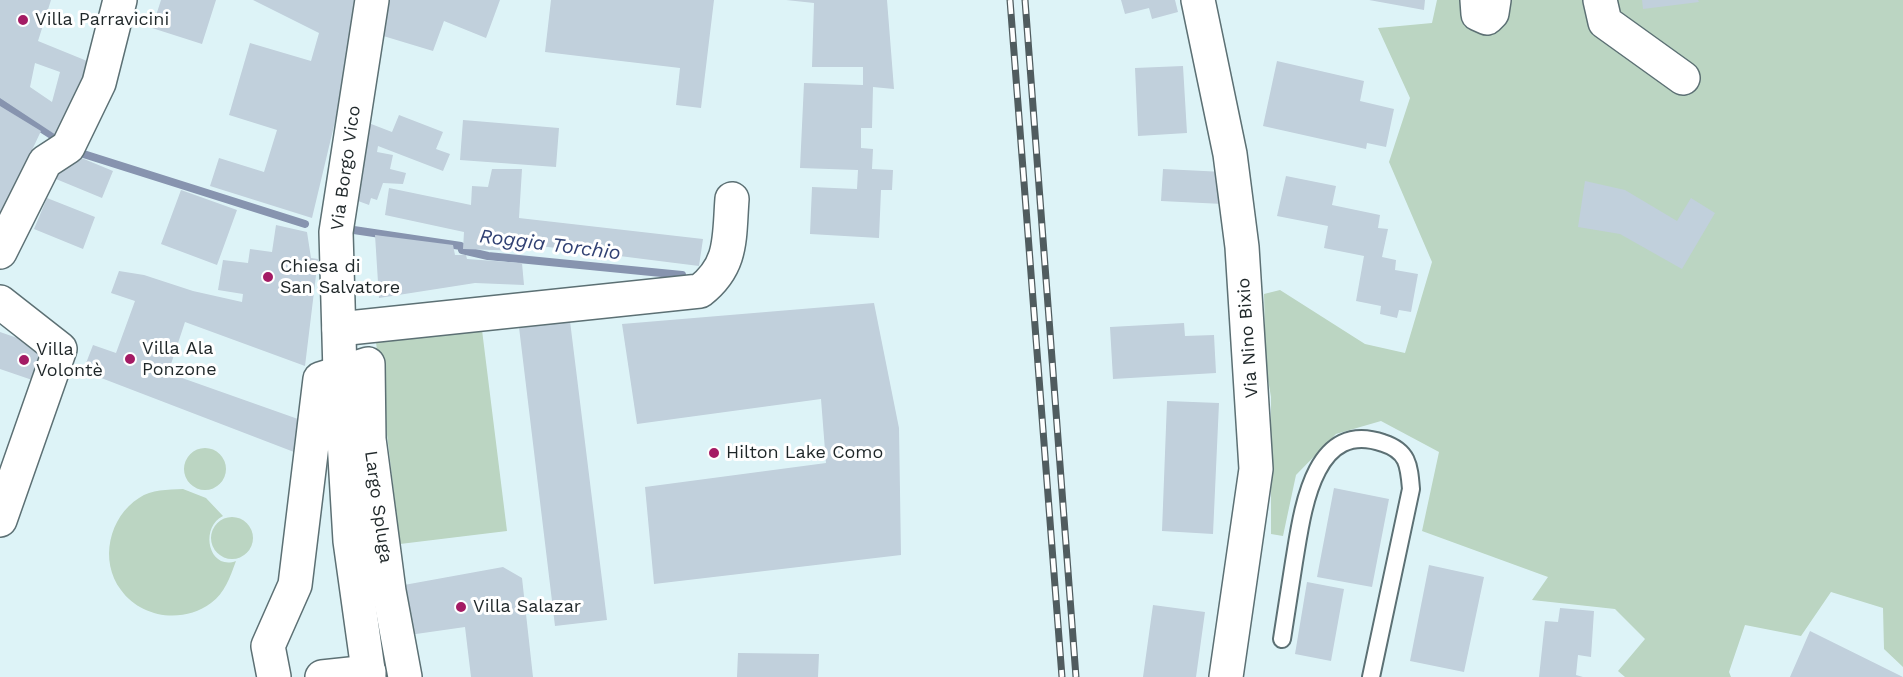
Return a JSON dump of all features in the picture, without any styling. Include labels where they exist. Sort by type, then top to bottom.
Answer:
[{"type":"street","points":[[0,252],[45,162],[68,147],[99,83],[120,0]]},
{"type":"street","name":"Via Borgo Vico","points":[[340,373],[336,232],[372,0]]},
{"type":"street","name":"Via Nino Bixio","points":[[1198,0],[1230,154],[1239,224],[1256,470],[1226,677]]},
{"type":"street","points":[[1477,0],[1478,14],[1487,18],[1492,13],[1494,0]]},
{"type":"street","points":[[1600,0],[1605,22],[1683,78]]},
{"type":"street","points":[[339,329],[700,291],[717,278],[726,259],[732,199]]},
{"type":"street","points":[[0,302],[60,349],[0,520]]},
{"type":"street","name":"Largo Spluga","points":[[274,677],[268,646],[295,585],[320,379],[368,364],[369,439],[389,591],[405,677]]},
{"type":"street","name":"Largo Spluga","points":[[340,373],[350,541],[369,675]]},
{"type":"street","points":[[322,677],[369,675]]},
{"type":"lane","points":[[1282,639],[1303,506],[1312,479],[1322,463],[1341,444],[1366,437],[1391,446],[1405,455],[1409,462],[1411,489],[1371,677]]},
{"type":"green space","points":[[1437,0],[1903,0],[1903,667],[1884,649],[1883,608],[1831,592],[1801,636],[1745,625],[1729,672],[1731,677],[1625,677],[1618,671],[1645,639],[1615,609],[1532,600],[1548,577],[1422,531],[1439,452],[1381,421],[1336,434],[1296,475],[1283,536],[1271,534],[1271,397],[1266,367],[1264,294],[1280,290],[1365,344],[1405,353],[1432,262],[1389,162],[1410,98],[1378,28],[1432,23]]},
{"type":"green space","points":[[482,330],[507,531],[400,544],[376,342]]},
{"type":"green space","points":[[205,448],[220,454],[226,469],[220,484],[205,490],[190,484],[184,469],[190,454]]},
{"type":"green space","points":[[183,489],[206,498],[223,516],[211,530],[210,547],[219,560],[236,561],[223,590],[211,603],[188,614],[163,615],[140,607],[121,590],[110,566],[110,540],[120,516],[139,498],[154,491]]},
{"type":"green space","points":[[232,517],[247,523],[253,538],[247,553],[232,559],[217,553],[211,538],[217,523]]},
{"type":"building","points":[[0,0],[51,0],[38,41],[92,63],[62,139],[0,98]],"holes":[[[35,63],[60,72],[52,102],[30,87]]]},
{"type":"building","points":[[161,0],[216,0],[202,44],[152,28]]},
{"type":"building","points":[[253,0],[364,0],[312,218],[210,186],[219,158],[264,172],[277,130],[229,115],[250,43],[311,61],[319,33]]},
{"type":"building","points":[[389,0],[500,0],[486,38],[444,21],[433,51],[380,35]]},
{"type":"building","points":[[551,0],[714,0],[701,108],[676,105],[680,68],[545,52]]},
{"type":"building","points":[[786,0],[887,0],[894,89],[873,87],[872,128],[861,128],[861,148],[873,149],[872,169],[893,170],[892,190],[881,190],[879,238],[810,234],[812,187],[857,189],[858,170],[800,168],[804,83],[863,85],[863,67],[812,67],[814,3]]},
{"type":"building","points":[[1121,0],[1175,0],[1178,12],[1152,19],[1149,8],[1125,14]]},
{"type":"building","points":[[1369,0],[1425,0],[1424,10]]},
{"type":"building","points":[[1642,0],[1698,0],[1699,2],[1643,9]]},
{"type":"building","points":[[1277,61],[1364,81],[1360,101],[1394,109],[1386,147],[1367,143],[1366,149],[1263,126]]},
{"type":"building","points":[[1183,66],[1187,133],[1138,136],[1135,68]]},
{"type":"building","points":[[0,106],[41,131],[0,218]]},
{"type":"building","points":[[399,115],[443,132],[436,149],[450,154],[443,171],[378,146],[377,152],[393,155],[390,169],[406,173],[403,184],[383,183],[377,200],[371,198],[369,205],[350,198],[366,122],[392,132]]},
{"type":"building","points":[[463,120],[559,128],[556,167],[460,160]]},
{"type":"building","points":[[67,152],[113,171],[102,198],[56,179]]},
{"type":"building","points":[[492,169],[522,169],[519,218],[703,239],[699,266],[524,244],[523,251],[463,249],[464,232],[385,215],[389,188],[471,205],[472,186],[488,187]]},
{"type":"building","points":[[1163,169],[1224,172],[1223,204],[1161,201]]},
{"type":"building","points":[[1286,176],[1336,186],[1332,205],[1380,215],[1378,228],[1388,229],[1382,257],[1396,260],[1395,270],[1418,274],[1411,312],[1399,310],[1397,318],[1380,314],[1381,306],[1356,301],[1364,256],[1324,248],[1328,226],[1277,216]]},
{"type":"building","points":[[1585,181],[1625,190],[1677,221],[1691,198],[1715,213],[1682,269],[1620,234],[1578,227]]},
{"type":"building","points":[[181,190],[237,210],[217,265],[161,244]]},
{"type":"building","points":[[47,198],[95,217],[83,249],[34,229]]},
{"type":"building","name":"Villa Ala Ponzone","points":[[276,225],[307,232],[311,258],[318,259],[305,366],[185,322],[168,373],[298,419],[294,452],[83,371],[93,345],[116,353],[135,301],[111,293],[119,271],[144,275],[193,291],[242,302],[243,294],[218,290],[223,260],[248,263],[250,249],[272,252]]},
{"type":"building","points":[[375,235],[453,245],[455,255],[466,255],[467,259],[522,263],[524,285],[475,283],[379,298]]},
{"type":"building","points":[[874,303],[899,428],[901,555],[654,584],[645,487],[826,463],[821,399],[637,424],[622,324]]},
{"type":"building","points":[[569,313],[607,620],[555,626],[518,319]]},
{"type":"building","points":[[1184,323],[1185,336],[1214,335],[1216,373],[1113,379],[1110,327]]},
{"type":"building","name":"Villa Volontè","points":[[0,332],[52,350],[41,383],[0,369]]},
{"type":"building","points":[[1167,401],[1219,403],[1213,534],[1162,531]]},
{"type":"building","points":[[1334,488],[1389,499],[1372,587],[1317,577]]},
{"type":"building","points":[[1429,565],[1484,577],[1464,672],[1410,661]]},
{"type":"building","name":"Villa Salazar","points":[[503,567],[522,578],[533,677],[471,677],[465,627],[402,636],[393,587]]},
{"type":"building","points":[[1307,582],[1344,589],[1331,661],[1295,654]]},
{"type":"building","points":[[1153,605],[1205,612],[1196,677],[1143,677]]},
{"type":"building","points":[[1560,608],[1594,611],[1591,657],[1578,655],[1576,675],[1583,677],[1539,677],[1545,621],[1558,622]]},
{"type":"building","points":[[1810,631],[1903,677],[1790,677]]},
{"type":"building","points":[[738,653],[819,654],[818,677],[737,677]]},
{"type":"waterway","name":"Roggia Torchio","points":[[0,102],[56,138]]},
{"type":"waterway","name":"Roggia Torchio","points":[[74,151],[305,224]]},
{"type":"waterway","name":"Roggia Torchio","points":[[347,229],[461,246],[462,250],[488,256],[682,275]]},
{"type":"railway","points":[[1010,0],[1062,677]]},
{"type":"railway","points":[[1025,0],[1076,677]]},
{"type":"place","name":"Villa Parravicini","points":[[23,20]]},
{"type":"place","name":"Chiesa di San Salvatore","points":[[268,277]]},
{"type":"place","name":"Villa Ala Ponzone","points":[[130,359]]},
{"type":"place","name":"Villa Volontè","points":[[24,360]]},
{"type":"place","name":"Hilton Lake Como","points":[[714,453]]},
{"type":"place","name":"Villa Salazar","points":[[461,607]]}]
